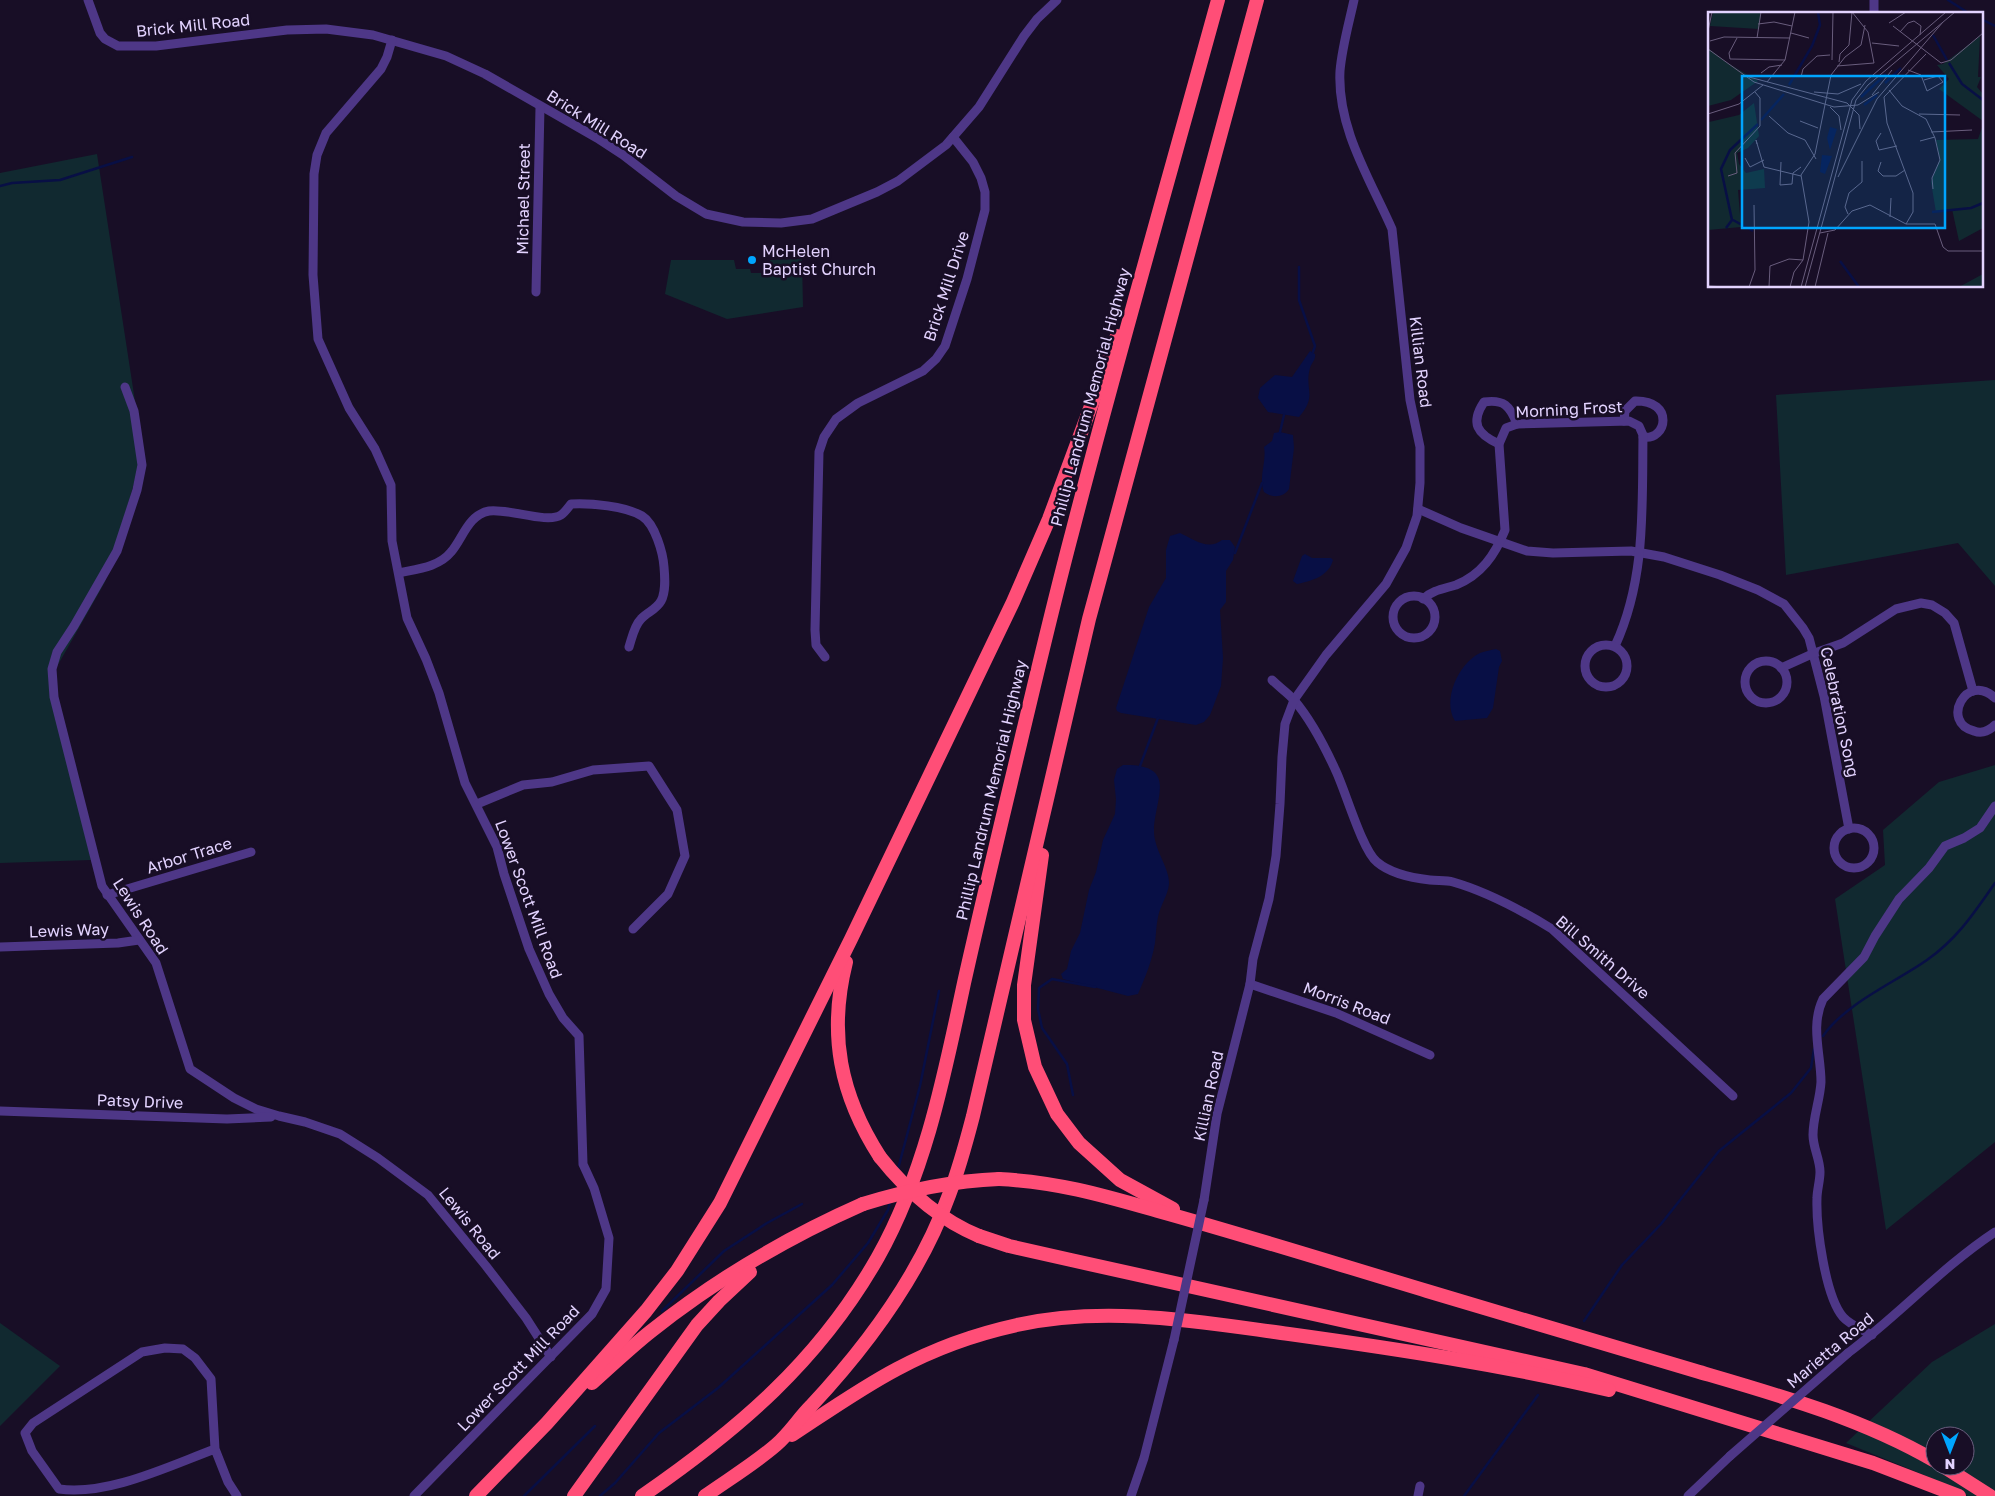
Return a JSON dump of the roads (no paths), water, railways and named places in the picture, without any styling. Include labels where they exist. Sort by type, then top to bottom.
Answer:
[{"type":"highway","name":"Phillip Landrum Memorial Highway","points":[[642,1496],[696,1459],[758,1407],[804,1362],[839,1318],[860,1287],[896,1222],[912,1184],[927,1141],[939,1094],[980,908],[1072,530],[1218,0]]},
{"type":"highway","points":[[777,1445],[838,1377],[875,1329],[919,1262],[949,1196],[973,1116],[1089,619],[1257,0]]},
{"type":"highway","points":[[476,1496],[547,1423],[646,1311],[677,1271],[705,1229],[735,1175],[960,715],[1020,586],[1049,519],[1144,264]]},
{"type":"highway","points":[[1052,776],[1024,985],[1024,1020],[1035,1067],[1057,1114],[1068,1130],[1091,1156],[1128,1184],[1194,1220]]},
{"type":"highway","points":[[851,939],[840,986],[838,1041],[840,1060],[854,1110],[880,1157],[904,1186],[949,1221],[979,1236],[1009,1246],[1584,1374],[1873,1463],[1958,1496]]},
{"type":"highway","points":[[547,1423],[649,1333],[713,1288],[775,1249],[837,1215],[894,1194],[936,1184],[999,1179],[1039,1182],[1069,1187],[1194,1220],[1805,1405],[1886,1435],[1925,1456]]},
{"type":"highway","points":[[574,1496],[698,1325],[719,1301],[775,1249]]},
{"type":"highway","points":[[705,1496],[777,1445],[866,1387],[927,1355],[959,1342],[1018,1325],[1092,1316],[1186,1320],[1458,1358],[1537,1374],[1730,1419]]},
{"type":"highway","points":[[1959,1476],[1990,1496]]},
{"type":"street","name":"Brick Mill Road","points":[[88,0],[100,33],[105,39],[118,46],[156,46],[287,30],[326,29],[373,35],[446,56],[485,74],[623,155],[676,196],[706,214],[743,222],[781,223],[812,219],[860,200],[898,181],[946,145],[979,107],[1037,19],[1057,0]]},
{"type":"street","name":"Killian Road","points":[[1131,1496],[1144,1458],[1174,1340],[1204,1200],[1217,1114],[1250,984],[1253,959],[1269,899],[1276,856],[1285,724],[1294,700],[1326,656],[1386,584],[1406,548],[1418,509],[1420,447],[1410,400],[1392,229],[1349,132],[1343,115],[1340,95],[1341,60],[1354,0]]},
{"type":"street","name":"Lower Scott Mill Road","points":[[392,40],[381,69],[326,133],[319,149],[314,174],[313,275],[318,339],[349,408],[375,449],[392,485],[391,526],[407,618],[430,667],[465,783],[497,847],[529,949],[549,994],[563,1018],[578,1036],[583,1164],[594,1188],[609,1238],[606,1289],[592,1314],[414,1496]]},
{"type":"street","name":"Michael Street","points":[[536,292],[540,106]]},
{"type":"street","name":"Brick Mill Drive","points":[[825,657],[816,645],[815,630],[819,452],[824,437],[836,419],[858,403],[923,371],[936,359],[945,346],[967,280],[984,210],[985,192],[973,162],[953,137]]},
{"type":"street","name":"Lewis Road","points":[[125,387],[134,411],[142,464],[137,490],[117,551],[58,652],[52,669],[54,697],[102,886],[156,963],[190,1069],[234,1098],[256,1109],[305,1122],[340,1134],[378,1158],[428,1194],[526,1318],[551,1356]]},
{"type":"street","points":[[1424,599],[1431,592],[1456,585],[1475,575],[1488,564],[1500,543],[1505,530],[1498,444],[1480,433],[1477,413],[1484,402],[1497,400],[1509,408],[1517,424]]},
{"type":"street","points":[[1615,646],[1625,625],[1635,591],[1643,528],[1643,437],[1650,438],[1656,435],[1661,428],[1662,414],[1658,406],[1650,401],[1635,401],[1625,411],[1624,421]]},
{"type":"street","name":"Morning Frost","points":[[1498,444],[1506,428],[1517,424],[1624,421],[1635,423],[1639,426],[1643,437]]},
{"type":"street","points":[[399,573],[436,564],[451,553],[471,521],[487,511],[503,510],[550,519],[560,516],[571,504],[589,504],[617,508],[643,516],[656,535],[664,559],[665,583],[662,600],[652,612],[640,619],[629,647]]},
{"type":"street","name":"Celebration Song","points":[[1418,509],[1500,543],[1527,552],[1553,553],[1605,550],[1664,557],[1720,575],[1758,590],[1784,604],[1803,628],[1808,638],[1824,696],[1849,829]]},
{"type":"street","points":[[1408,598],[1424,599],[1434,611],[1433,627],[1428,633],[1420,637],[1404,636],[1394,624],[1395,608],[1400,602],[1408,598]]},
{"type":"street","points":[[1781,668],[1843,643],[1896,609],[1916,604],[1926,604],[1945,613],[1954,623],[1973,691]]},
{"type":"street","points":[[1601,645],[1615,646],[1626,656],[1627,670],[1620,683],[1607,687],[1593,683],[1585,672],[1586,658],[1595,648],[1601,645]]},
{"type":"street","points":[[1772,662],[1781,668],[1787,680],[1786,688],[1783,695],[1776,700],[1768,703],[1760,702],[1747,692],[1746,676],[1749,669],[1756,663],[1772,662]]},
{"type":"street","points":[[1272,680],[1294,700]]},
{"type":"street","points":[[1995,698],[1986,691],[1973,691],[1967,693],[1959,703],[1958,709],[1960,721],[1964,726],[1975,732],[1988,730],[1995,725]]},
{"type":"street","name":"Bill Smith Drive","points":[[1294,700],[1312,725],[1335,768],[1364,842],[1375,861],[1393,872],[1409,877],[1451,881],[1467,887],[1520,909],[1552,929],[1733,1096]]},
{"type":"street","points":[[477,804],[523,785],[552,782],[593,770],[649,766],[677,810],[685,856],[668,894],[633,929]]},
{"type":"street","points":[[1872,1335],[1843,1317],[1834,1299],[1826,1275],[1817,1213],[1820,1167],[1815,1152],[1813,1134],[1821,1082],[1820,1057],[1816,1037],[1820,1006],[1823,999],[1864,956],[1898,899],[1929,868],[1946,846],[1980,828],[1995,806]]},
{"type":"street","points":[[1856,828],[1864,831],[1870,836],[1873,843],[1871,858],[1866,864],[1859,867],[1851,868],[1843,865],[1834,853],[1836,838],[1842,832],[1849,829],[1856,828]]},
{"type":"street","name":"Arbor Trace","points":[[107,895],[251,852]]},
{"type":"street","name":"Lewis Way","points":[[0,947],[118,943],[139,940]]},
{"type":"street","name":"Morris Road","points":[[1250,984],[1336,1013],[1430,1055]]},
{"type":"street","name":"Patsy Drive","points":[[0,1111],[227,1118],[279,1116]]},
{"type":"street","name":"Marietta Road","points":[[1688,1496],[1730,1456],[1848,1353],[1872,1335],[1949,1266],[1995,1232]]},
{"type":"street","points":[[215,1449],[119,1484],[71,1490],[59,1489],[32,1451],[25,1433],[32,1423],[142,1352],[165,1348],[183,1349],[195,1358],[211,1379],[215,1449],[228,1482],[238,1496]]},
{"type":"street","points":[[1418,1496],[1420,1486]]},
{"type":"waterway","points":[[1948,0],[1967,12]]},
{"type":"waterway","points":[[1982,20],[1995,26]]},
{"type":"waterway","points":[[0,186],[12,183],[60,180],[132,157]]},
{"type":"waterway","points":[[1299,267],[1299,300],[1315,346],[1313,352]]},
{"type":"waterway","points":[[1280,432],[1284,415]]},
{"type":"waterway","points":[[1235,553],[1262,483]]},
{"type":"waterway","points":[[1140,766],[1158,718]]},
{"type":"waterway","points":[[1823,1036],[1844,1013],[1938,952],[1957,934],[1995,883]]},
{"type":"waterway","points":[[1073,1095],[1067,1064],[1042,1028],[1038,1009],[1039,988],[1052,979],[1095,987]]},
{"type":"waterway","points":[[898,1169],[920,1086],[939,991]]},
{"type":"waterway","points":[[1584,1321],[1622,1265],[1661,1224],[1719,1151],[1791,1093],[1811,1068],[1814,1049]]},
{"type":"waterway","points":[[600,1496],[615,1483],[659,1433],[718,1388],[832,1285],[868,1243],[888,1210],[890,1202]]},
{"type":"waterway","points":[[662,1311],[724,1251],[767,1223],[802,1204]]},
{"type":"waterway","points":[[1464,1496],[1538,1395]]},
{"type":"waterway","points":[[524,1496],[595,1426]]},
{"type":"place","name":"McHelen Baptist Church","points":[[752,260]]}]
